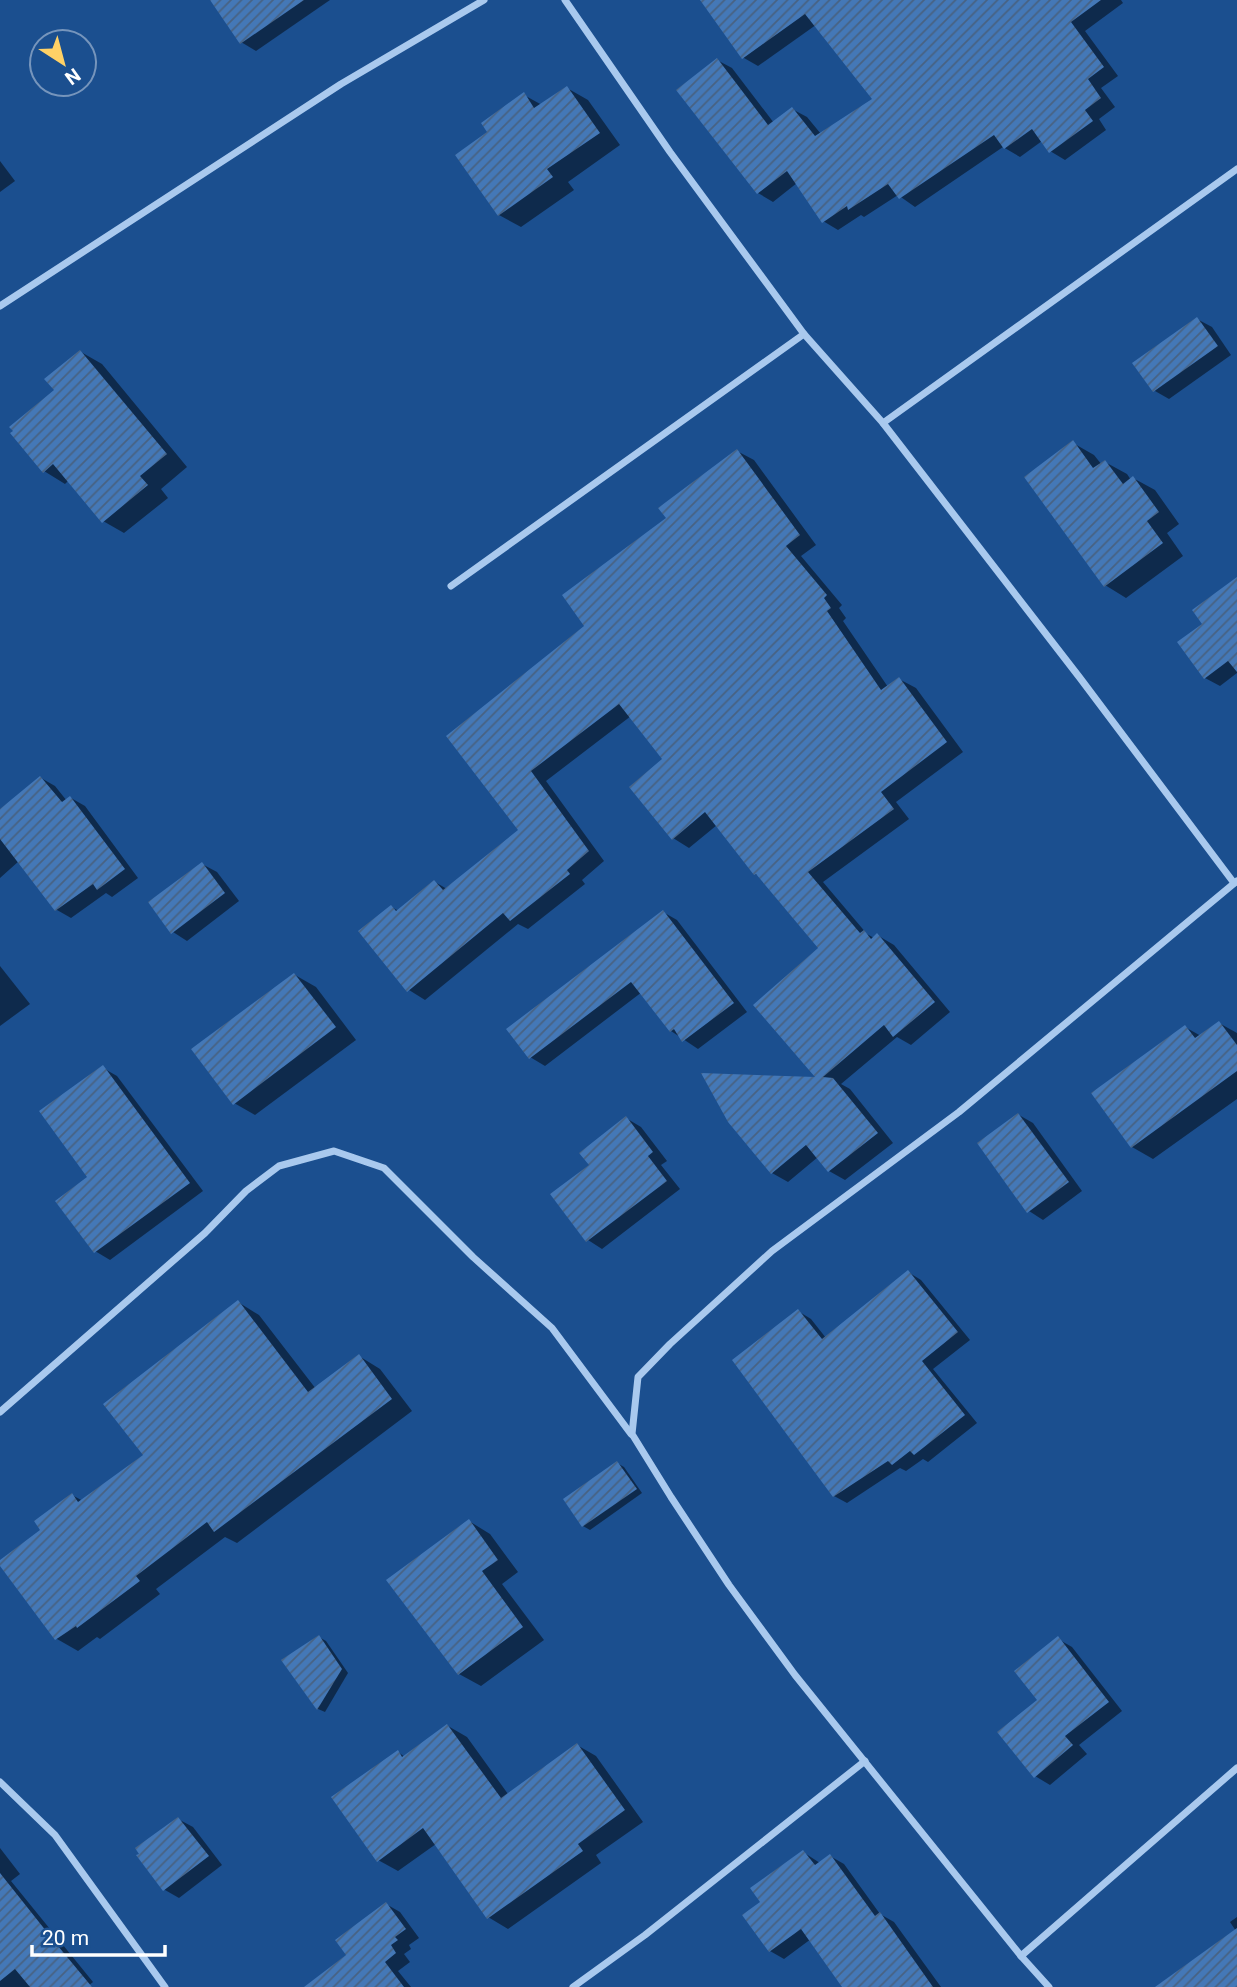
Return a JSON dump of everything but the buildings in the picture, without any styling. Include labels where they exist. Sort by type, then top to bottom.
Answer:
[{"type":"street","points":[[0,306],[341,84],[485,0]]},
{"type":"street","points":[[565,0],[670,152],[804,334],[883,423],[1236,882],[959,1112],[772,1251],[670,1344],[638,1377],[632,1434]]},
{"type":"street","points":[[883,423],[1237,169]]},
{"type":"street","points":[[451,586],[804,334]]},
{"type":"street","points":[[0,1412],[205,1233],[246,1191],[279,1166],[334,1151],[384,1168],[473,1256],[552,1328],[632,1434],[729,1585],[795,1675],[1021,1956],[1049,1987]]},
{"type":"street","points":[[573,1987],[645,1935],[865,1761]]},
{"type":"street","points":[[1021,1956],[1237,1768]]},
{"type":"street","points":[[0,1782],[55,1835],[166,1987]]}]
